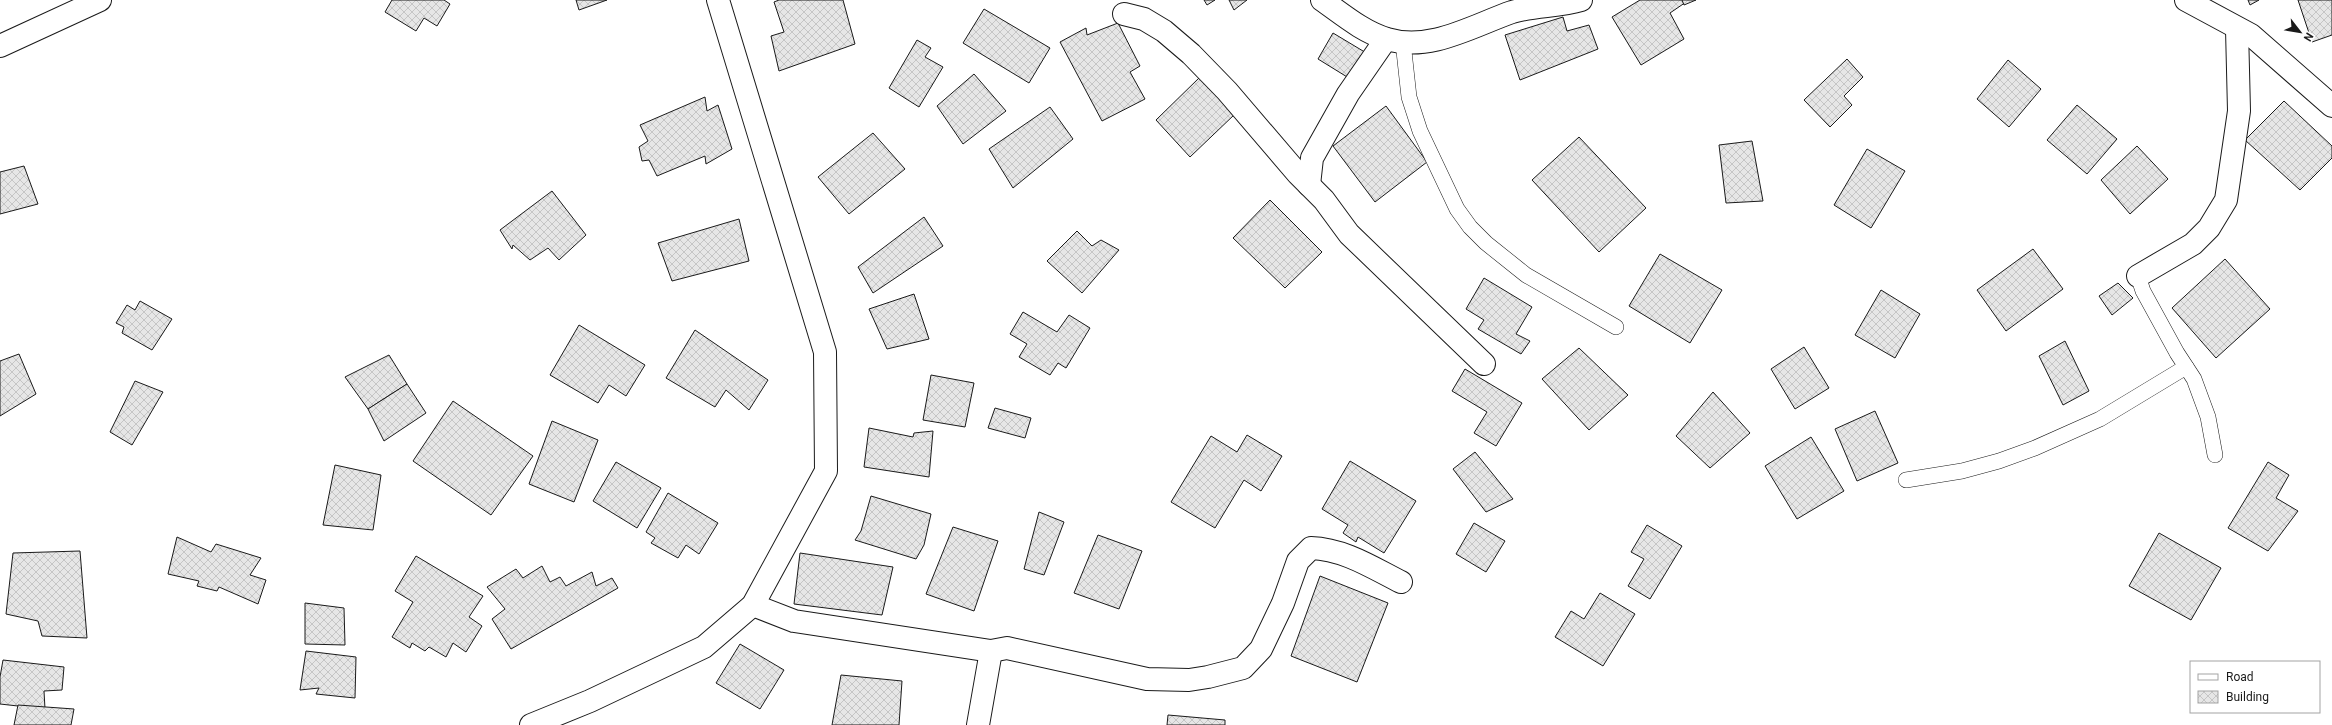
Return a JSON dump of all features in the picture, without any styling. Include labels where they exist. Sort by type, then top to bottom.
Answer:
[{"type":"street","points":[[0,46],[100,0]]},
{"type":"street","points":[[531,725],[590,701],[704,647],[753,605],[826,471],[825,352],[718,0]]},
{"type":"street","points":[[1322,0],[1367,30],[1395,41],[1417,44],[1435,40],[1514,12],[1581,0]]},
{"type":"street","points":[[2186,0],[2251,36],[2304,83],[2327,94]]},
{"type":"street","points":[[1124,14],[1144,19],[1164,31],[1191,54],[1227,91],[1309,185],[1324,200],[1349,234],[1364,250],[1484,364]]},
{"type":"street","points":[[2138,276],[2193,244],[2209,228],[2226,200],[2239,111],[2237,29]]},
{"type":"street","points":[[1309,185],[1312,158],[1348,94],[1395,41]]},
{"type":"street","points":[[753,605],[794,621],[991,651],[1007,648],[1147,679],[1189,680],[1208,678],[1243,668],[1261,649],[1283,602],[1298,561],[1311,548],[1326,548],[1343,554],[1402,582]]},
{"type":"street","points":[[978,725],[991,651]]},
{"type":"lane","points":[[1395,41],[1409,97],[1420,131],[1457,209],[1470,227],[1486,243],[1526,275],[1616,327]]},
{"type":"lane","points":[[2138,276],[2143,291],[2194,379],[2208,417],[2215,456]]},
{"type":"lane","points":[[1906,480],[1962,471],[1999,461],[2035,448],[2100,419],[2186,367]]},
{"type":"building","points":[[392,0],[444,0],[450,4],[437,26],[424,18],[416,31],[385,12]]},
{"type":"building","points":[[576,0],[607,0],[579,10]]},
{"type":"building","points":[[779,0],[843,0],[855,44],[779,71],[771,36],[784,32],[774,2]]},
{"type":"building","points":[[1204,0],[1215,0],[1207,5]]},
{"type":"building","points":[[1229,0],[1247,0],[1234,10]]},
{"type":"building","points":[[1640,0],[1689,0],[1670,13],[1684,39],[1641,65],[1612,17]]},
{"type":"building","points":[[1682,0],[1696,0],[1684,5]]},
{"type":"building","points":[[2248,0],[2259,0],[2250,5]]},
{"type":"building","points":[[2298,0],[2332,0],[2332,35],[2312,42]]},
{"type":"building","points":[[984,9],[1050,48],[1029,83],[963,43]]},
{"type":"building","points":[[1563,17],[1567,31],[1589,25],[1598,49],[1520,80],[1505,35]]},
{"type":"building","points":[[1118,23],[1140,66],[1130,72],[1145,99],[1102,121],[1060,42],[1086,28],[1087,35]]},
{"type":"building","points":[[1333,33],[1368,54],[1352,80],[1318,59]]},
{"type":"building","points":[[917,40],[931,48],[925,57],[943,67],[919,107],[889,88]]},
{"type":"building","points":[[1847,59],[1863,77],[1844,96],[1852,105],[1830,127],[1804,100]]},
{"type":"building","points":[[2008,60],[2041,89],[2009,127],[1977,99]]},
{"type":"building","points":[[974,74],[1006,111],[963,144],[937,106]]},
{"type":"building","points":[[1200,77],[1235,114],[1190,157],[1156,120]]},
{"type":"building","points":[[705,97],[707,111],[718,105],[732,149],[706,164],[705,156],[657,176],[649,160],[642,161],[639,147],[648,141],[640,125]]},
{"type":"building","points":[[2284,101],[2332,146],[2332,158],[2300,190],[2245,140]]},
{"type":"building","points":[[2077,105],[2117,139],[2087,174],[2047,140]]},
{"type":"building","points":[[1386,106],[1427,162],[1375,202],[1333,146]]},
{"type":"building","points":[[1050,107],[1073,139],[1013,188],[989,149]]},
{"type":"building","points":[[873,133],[905,169],[849,214],[818,177]]},
{"type":"building","points":[[1579,137],[1646,208],[1599,252],[1532,180]]},
{"type":"building","points":[[1752,141],[1763,201],[1726,203],[1719,145]]},
{"type":"building","points":[[2137,146],[2168,179],[2130,214],[2101,180]]},
{"type":"building","points":[[1867,149],[1905,171],[1871,228],[1834,205]]},
{"type":"building","points":[[24,166],[38,204],[0,214],[0,172]]},
{"type":"building","points":[[552,191],[586,235],[559,260],[548,248],[530,260],[513,245],[512,249],[500,230]]},
{"type":"building","points":[[1270,200],[1322,252],[1285,288],[1233,238]]},
{"type":"building","points":[[924,217],[943,246],[873,293],[858,267]]},
{"type":"building","points":[[739,219],[749,261],[672,281],[658,243]]},
{"type":"building","points":[[1077,231],[1092,246],[1101,240],[1119,250],[1082,293],[1047,261]]},
{"type":"building","points":[[2033,249],[2063,289],[2006,331],[1977,290]]},
{"type":"building","points":[[1660,254],[1722,290],[1690,343],[1629,306]]},
{"type":"building","points":[[2225,259],[2270,309],[2216,358],[2172,308]]},
{"type":"building","points":[[1484,278],[1532,307],[1516,334],[1530,341],[1521,354],[1478,329],[1484,320],[1466,309]]},
{"type":"building","points":[[2118,283],[2133,298],[2112,315],[2099,296]]},
{"type":"building","points":[[1881,290],[1920,314],[1895,358],[1855,335]]},
{"type":"building","points":[[914,294],[929,339],[887,349],[869,309]]},
{"type":"building","points":[[140,301],[172,319],[152,350],[122,333],[124,327],[116,323],[127,305],[135,310]]},
{"type":"building","points":[[1023,312],[1057,332],[1069,315],[1090,328],[1066,368],[1058,363],[1050,375],[1019,357],[1027,344],[1010,334]]},
{"type":"building","points":[[579,325],[645,365],[626,396],[609,385],[598,403],[550,375]]},
{"type":"building","points":[[695,330],[768,380],[749,410],[726,390],[715,407],[666,378]]},
{"type":"building","points":[[2065,341],[2089,391],[2063,405],[2039,356]]},
{"type":"building","points":[[1804,347],[1829,388],[1795,409],[1771,369]]},
{"type":"building","points":[[1579,348],[1628,395],[1589,430],[1542,379]]},
{"type":"building","points":[[19,354],[36,394],[0,416],[0,361]]},
{"type":"building","points":[[389,355],[407,384],[368,409],[345,377]]},
{"type":"building","points":[[1465,369],[1522,403],[1496,446],[1474,433],[1487,412],[1452,391]]},
{"type":"building","points":[[931,375],[974,383],[965,427],[923,420]]},
{"type":"building","points":[[135,381],[163,392],[132,445],[110,432]]},
{"type":"building","points":[[407,384],[426,413],[384,441],[368,409]]},
{"type":"building","points":[[1713,392],[1750,433],[1710,468],[1676,436]]},
{"type":"building","points":[[453,401],[533,456],[491,515],[413,461]]},
{"type":"building","points":[[995,408],[1031,418],[1025,438],[988,428]]},
{"type":"building","points":[[1875,411],[1898,463],[1857,481],[1835,429]]},
{"type":"building","points":[[552,421],[598,440],[574,502],[529,484]]},
{"type":"building","points":[[869,428],[913,437],[914,433],[933,431],[929,477],[864,467]]},
{"type":"building","points":[[1247,435],[1282,456],[1261,491],[1244,480],[1215,528],[1171,502],[1211,436],[1237,452]]},
{"type":"building","points":[[1811,437],[1844,491],[1797,519],[1765,466]]},
{"type":"building","points":[[1475,452],[1513,499],[1486,512],[1453,469]]},
{"type":"building","points":[[1350,461],[1416,501],[1384,553],[1358,537],[1356,542],[1343,533],[1348,525],[1322,509]]},
{"type":"building","points":[[616,462],[661,488],[637,528],[593,501]]},
{"type":"building","points":[[2268,462],[2289,475],[2276,498],[2298,511],[2268,551],[2228,528]]},
{"type":"building","points":[[335,465],[381,475],[373,530],[323,525]]},
{"type":"building","points":[[668,493],[718,523],[699,554],[686,545],[678,558],[651,543],[655,538],[646,532]]},
{"type":"building","points":[[871,496],[931,514],[924,545],[916,559],[855,540],[861,531]]},
{"type":"building","points":[[1039,512],[1064,522],[1044,575],[1024,569]]},
{"type":"building","points":[[1474,523],[1505,541],[1486,572],[1456,554]]},
{"type":"building","points":[[1647,525],[1682,546],[1650,599],[1628,586],[1644,559],[1631,552]]},
{"type":"building","points":[[953,527],[998,541],[974,611],[926,594]]},
{"type":"building","points":[[2159,533],[2221,568],[2191,620],[2129,586]]},
{"type":"building","points":[[1098,535],[1142,551],[1119,609],[1074,593]]},
{"type":"building","points":[[177,537],[211,552],[216,544],[261,558],[250,575],[266,580],[258,604],[219,587],[217,591],[197,586],[199,581],[168,574]]},
{"type":"building","points":[[80,551],[87,638],[42,636],[38,621],[6,614],[13,553]]},
{"type":"building","points":[[800,553],[893,567],[882,615],[794,604]]},
{"type":"building","points":[[416,556],[483,596],[469,617],[482,626],[466,652],[453,643],[446,657],[429,647],[425,651],[412,643],[410,648],[392,637],[413,602],[395,591]]},
{"type":"building","points":[[542,566],[550,582],[560,577],[566,586],[592,572],[596,586],[612,578],[618,588],[511,649],[492,619],[505,609],[487,587],[516,569],[523,578]]},
{"type":"building","points":[[1320,576],[1388,603],[1357,682],[1291,656]]},
{"type":"building","points":[[1600,593],[1635,614],[1603,666],[1555,637],[1571,611],[1584,619]]},
{"type":"building","points":[[305,603],[344,608],[345,645],[305,644]]},
{"type":"building","points":[[740,644],[784,670],[760,709],[716,683]]},
{"type":"building","points":[[306,651],[356,657],[355,698],[316,694],[319,688],[300,690]]},
{"type":"building","points":[[3,660],[64,667],[62,690],[44,691],[45,709],[0,704],[0,677]]},
{"type":"building","points":[[841,675],[902,681],[899,725],[832,725]]},
{"type":"building","points":[[18,705],[74,709],[71,725],[14,725]]},
{"type":"building","points":[[1168,715],[1225,720],[1225,725],[1167,725]]}]
